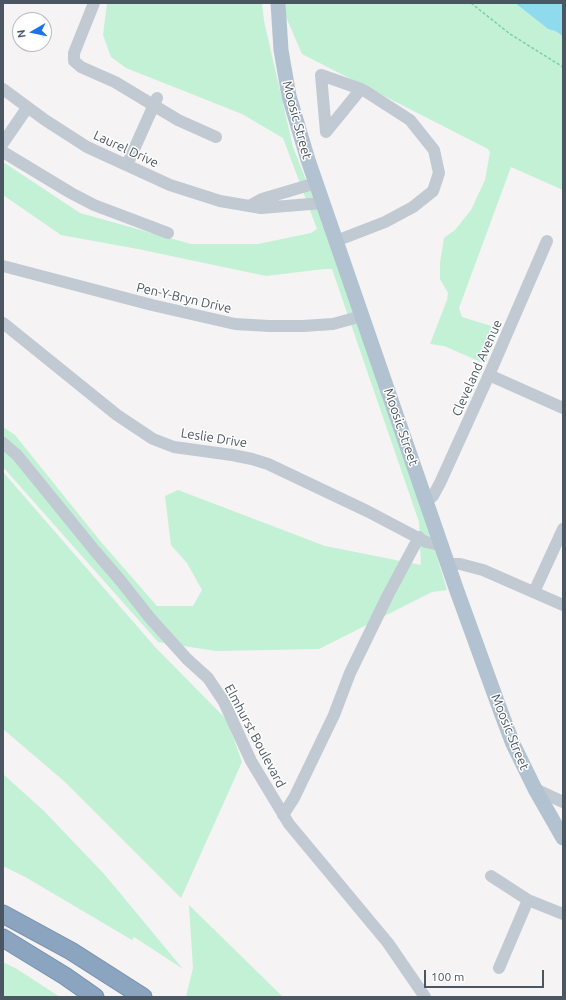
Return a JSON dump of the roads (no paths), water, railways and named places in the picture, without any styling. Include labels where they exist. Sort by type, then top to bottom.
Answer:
[{"type":"highway","points":[[3,914],[77,955],[143,997]]},
{"type":"highway","points":[[3,938],[59,972],[96,997]]},
{"type":"main road","name":"Moosic Street","points":[[278,3],[281,50],[289,96],[296,124],[322,203],[448,564],[513,744],[534,790],[555,819],[563,838]]},
{"type":"street","points":[[94,3],[74,53],[74,61],[81,67],[156,102],[178,120],[216,137]]},
{"type":"street","points":[[336,241],[386,222],[413,206],[433,191],[439,173],[434,150],[410,120],[365,90],[321,75],[326,132],[361,89]]},
{"type":"street","name":"Laurel Drive","points":[[3,89],[27,108],[88,147],[170,185],[210,198],[238,205],[251,205],[261,208],[322,203]]},
{"type":"street","points":[[127,165],[156,102]]},
{"type":"street","points":[[3,143],[27,108]]},
{"type":"street","points":[[3,152],[71,193],[94,205],[168,233]]},
{"type":"street","points":[[251,205],[262,199],[316,183]]},
{"type":"street","name":"Cleveland Avenue","points":[[426,501],[433,496],[440,483],[547,242]]},
{"type":"street","name":"Pen-Y-Bryn Drive","points":[[3,266],[152,306],[236,324],[303,326],[334,324],[362,316]]},
{"type":"street","name":"Leslie Drive","points":[[3,323],[117,415],[153,439],[174,447],[232,455],[268,464],[335,495],[419,537],[435,544],[442,545]]},
{"type":"street","points":[[489,375],[563,408]]},
{"type":"street","name":"Elmhurst Boulevard","points":[[3,443],[16,455],[150,618],[187,659],[208,678],[224,702],[251,761],[283,815],[304,843],[388,943],[425,997]]},
{"type":"street","points":[[534,592],[563,529]]},
{"type":"street","points":[[283,815],[294,798],[334,715],[350,673],[388,595],[419,537]]},
{"type":"street","points":[[448,564],[460,564],[484,570],[563,605]]},
{"type":"street","points":[[534,790],[563,802]]},
{"type":"street","points":[[555,819],[563,807]]},
{"type":"street","points":[[490,876],[528,900],[563,914]]},
{"type":"street","points":[[499,968],[528,900]]},
{"type":"water","points":[[515,3],[563,3],[563,36],[548,29]]}]
